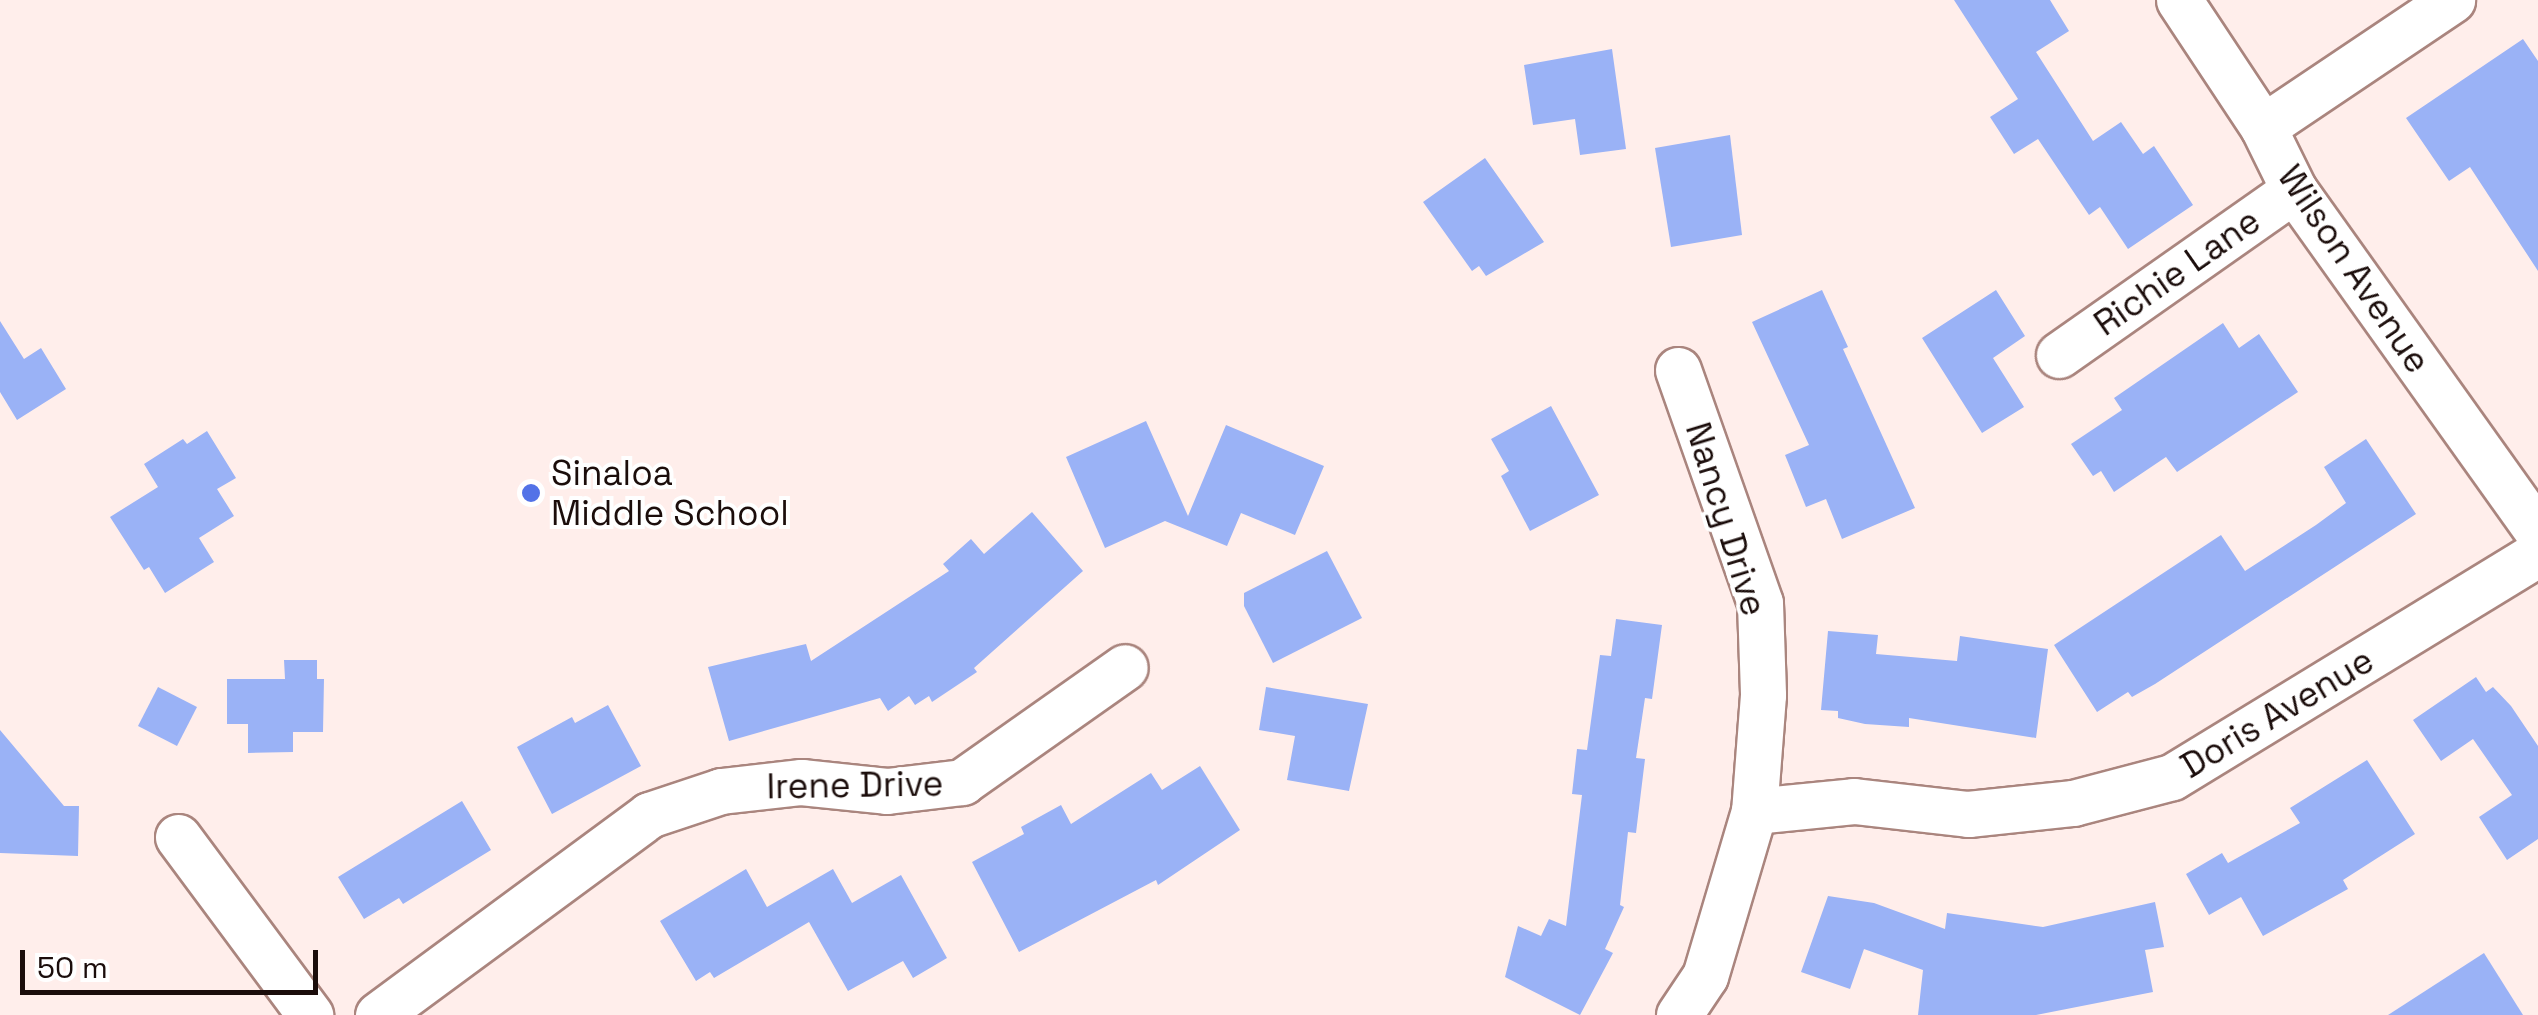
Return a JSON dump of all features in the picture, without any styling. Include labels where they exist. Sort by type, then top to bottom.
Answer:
[{"type":"street","name":"Wilson Avenue","points":[[2179,0],[2263,127],[2294,190],[2538,532]]},
{"type":"street","points":[[2263,127],[2452,0]]},
{"type":"street","name":"Richie Lane","points":[[2059,355],[2294,190]]},
{"type":"street","name":"Nancy Drive","points":[[1678,370],[1760,602],[1763,695],[1754,811],[1705,976],[1679,1015]]},
{"type":"street","name":"Doris Avenue","points":[[1754,811],[1854,802],[1968,814],[2074,802],[2172,777],[2538,554]]},
{"type":"street","name":"Irene Drive","points":[[378,1015],[649,815],[721,791],[801,782],[887,791],[962,782],[1125,668]]},
{"type":"street","points":[[178,837],[310,1015]]},
{"type":"building","points":[[1954,0],[2050,0],[2069,31],[2036,52],[2093,141],[2121,122],[2143,154],[2154,146],[2193,205],[2128,249],[2100,207],[2089,215],[2038,139],[2014,154],[1990,117],[2018,99]]},
{"type":"building","points":[[2523,39],[2538,61],[2538,271],[2470,167],[2449,181],[2406,118]]},
{"type":"building","points":[[1612,49],[1626,149],[1580,155],[1575,119],[1533,125],[1524,65]]},
{"type":"building","points":[[1730,135],[1742,235],[1671,247],[1655,148]]},
{"type":"building","points":[[1485,158],[1544,242],[1486,276],[1479,266],[1472,271],[1423,202]]},
{"type":"building","points":[[1822,290],[1848,347],[1843,349],[1915,508],[1842,539],[1826,499],[1806,507],[1785,455],[1809,445],[1752,322]]},
{"type":"building","points":[[1996,290],[2025,336],[1993,358],[2024,407],[1982,433],[1922,338]]},
{"type":"building","points":[[0,321],[24,359],[41,348],[66,389],[17,420],[0,392]]},
{"type":"building","points":[[2223,323],[2239,348],[2259,334],[2298,392],[2177,472],[2166,457],[2114,492],[2101,471],[2093,476],[2071,444],[2122,410],[2114,398]]},
{"type":"building","points":[[1551,406],[1599,495],[1530,531],[1501,476],[1509,471],[1491,439]]},
{"type":"building","points":[[1146,421],[1188,516],[1226,425],[1324,466],[1295,535],[1241,513],[1227,546],[1165,521],[1105,548],[1066,457]]},
{"type":"building","points":[[207,431],[236,478],[217,489],[234,516],[199,538],[214,562],[165,593],[149,567],[144,570],[110,517],[158,487],[144,464],[183,439],[187,444]]},
{"type":"building","points":[[2366,439],[2416,514],[2155,684],[2132,697],[2128,692],[2097,712],[2054,645],[2221,535],[2245,571],[2316,525],[2346,503],[2324,467]]},
{"type":"building","points":[[1032,512],[1083,571],[974,668],[977,672],[932,702],[929,696],[915,705],[909,696],[888,711],[880,698],[729,741],[708,667],[806,644],[811,661],[949,571],[943,564],[971,539],[984,554]]},
{"type":"building","points":[[1327,551],[1362,618],[1273,663],[1244,606],[1244,593]]},
{"type":"building","points":[[1616,619],[1662,625],[1652,699],[1645,698],[1636,758],[1645,759],[1636,833],[1628,832],[1620,905],[1624,907],[1605,949],[1613,953],[1580,1015],[1505,977],[1518,926],[1541,936],[1549,919],[1566,926],[1582,795],[1572,794],[1577,749],[1587,750],[1600,655],[1611,656]]},
{"type":"building","points":[[1828,631],[1878,635],[1876,654],[1957,661],[1960,636],[2048,649],[2036,738],[1909,718],[1909,727],[1865,724],[1838,718],[1838,711],[1821,710]]},
{"type":"building","points":[[284,660],[317,660],[317,679],[324,679],[323,732],[293,732],[293,752],[248,753],[248,724],[227,724],[227,679],[285,679]]},
{"type":"building","points":[[2476,677],[2486,692],[2493,687],[2511,706],[2538,746],[2538,839],[2507,860],[2479,817],[2512,795],[2473,739],[2441,761],[2413,720]]},
{"type":"building","points":[[158,687],[197,707],[177,746],[138,726]]},
{"type":"building","points":[[1266,687],[1368,704],[1349,791],[1287,780],[1295,736],[1259,730]]},
{"type":"building","points":[[608,705],[641,766],[552,814],[517,747],[572,717],[575,723]]},
{"type":"building","points":[[0,730],[64,806],[79,806],[78,856],[0,853]]},
{"type":"building","points":[[2367,760],[2415,834],[2343,880],[2348,889],[2263,936],[2241,897],[2209,915],[2186,874],[2222,853],[2228,863],[2300,823],[2290,808]]},
{"type":"building","points":[[1200,766],[1240,830],[1158,885],[1156,880],[1019,952],[972,862],[1024,834],[1021,827],[1061,805],[1071,824],[1151,773],[1162,790]]},
{"type":"building","points":[[462,801],[491,850],[403,904],[399,898],[364,919],[338,877]]},
{"type":"building","points":[[746,869],[767,907],[833,869],[852,903],[901,875],[947,958],[913,978],[903,961],[848,991],[809,922],[714,978],[710,972],[696,981],[660,921]]},
{"type":"building","points":[[1828,896],[1874,903],[1945,929],[1947,913],[2043,927],[2155,902],[2164,947],[2145,950],[2153,992],[2036,1015],[1918,1015],[1923,970],[1864,949],[1850,989],[1801,972]]},
{"type":"building","points":[[2484,953],[2523,1015],[2388,1015]]},
{"type":"place","name":"Sinaloa Middle School","points":[[531,493]]}]
